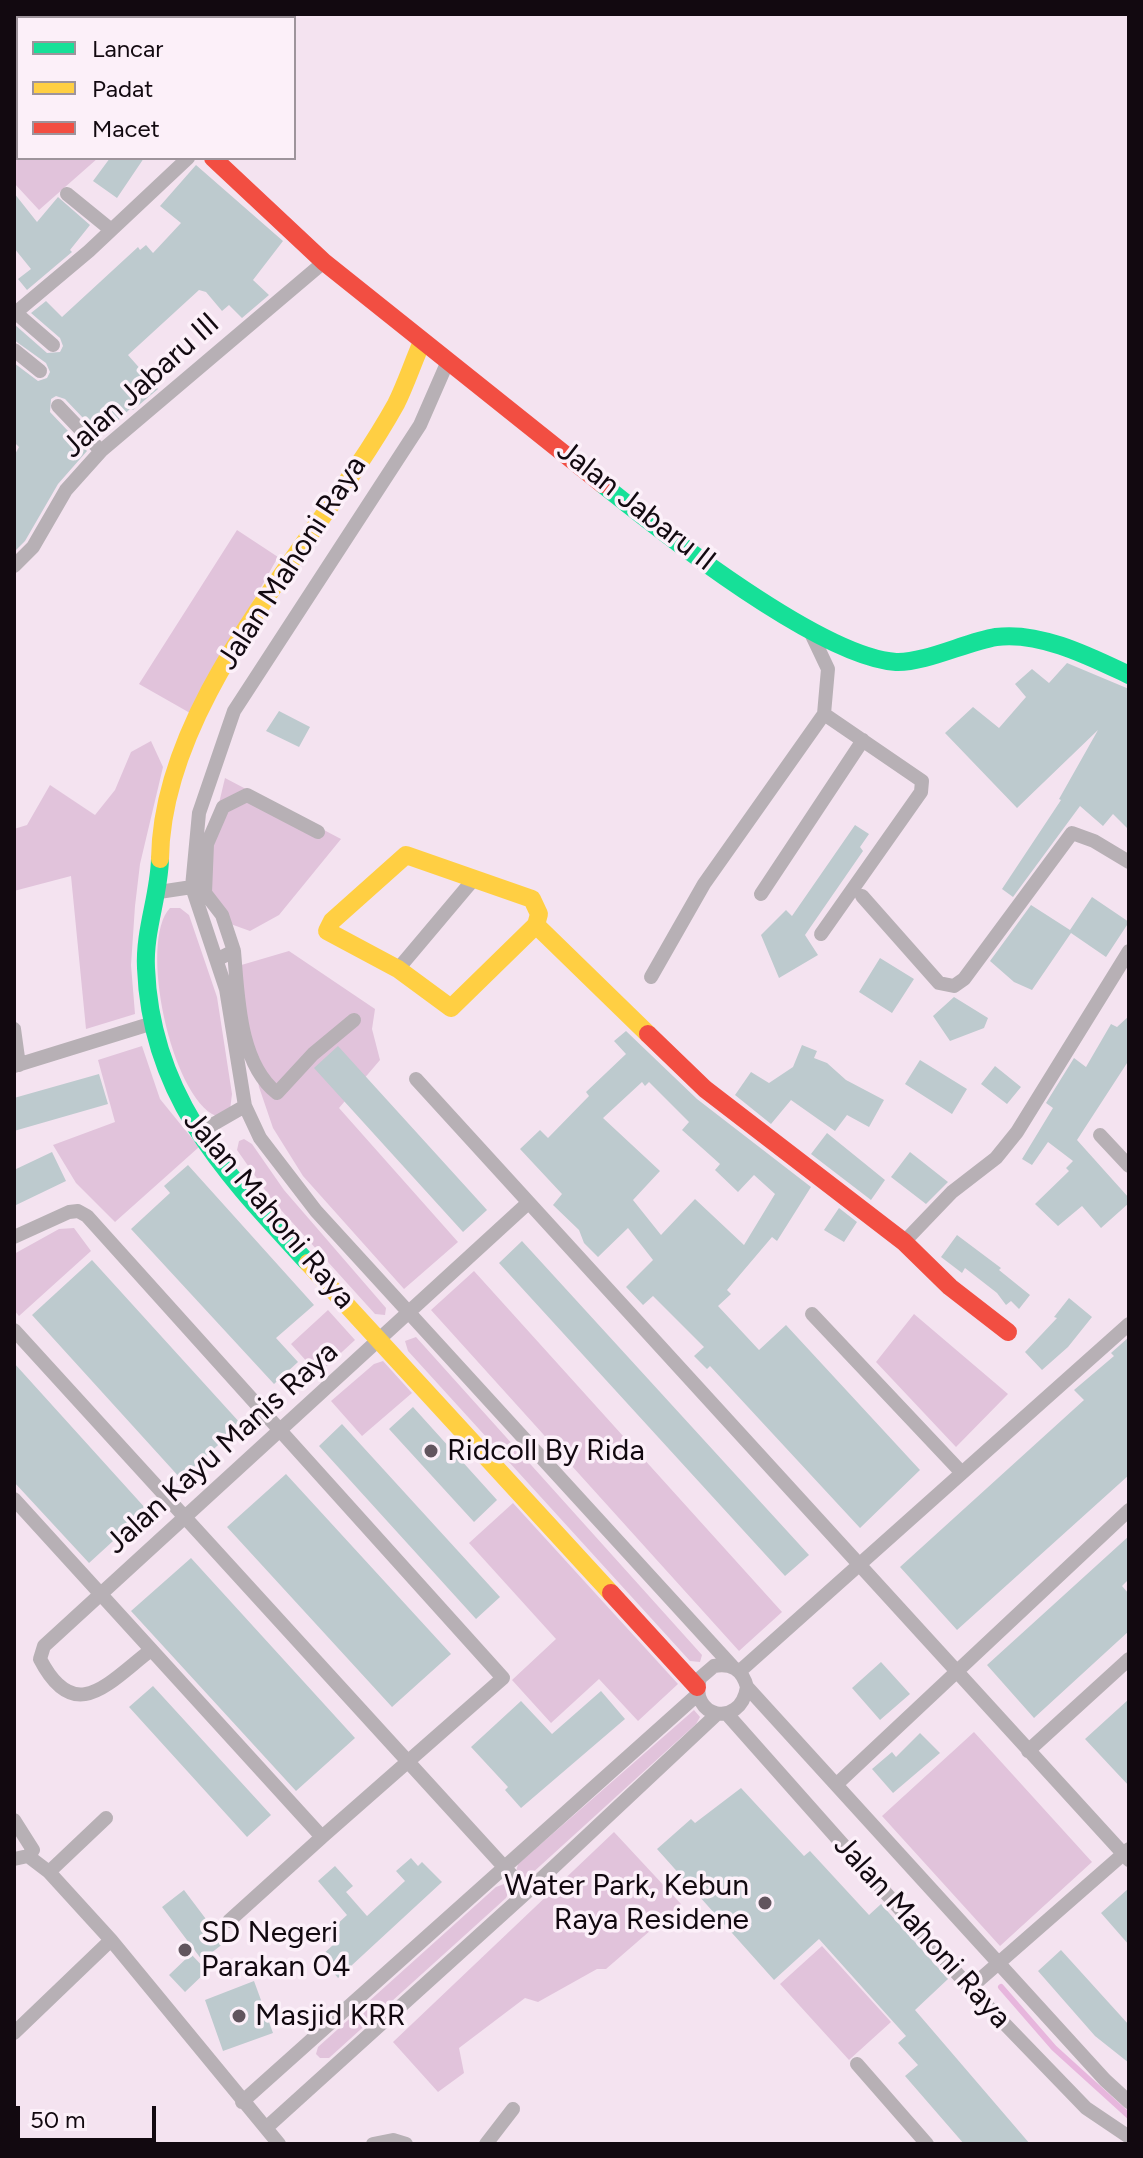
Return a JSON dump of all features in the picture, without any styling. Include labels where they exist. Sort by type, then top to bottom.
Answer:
[{"type":"street","points":[[53,345],[15,314],[89,251],[186,160]]},
{"type":"street","name":"Jalan Jabaru II","points":[[215,160],[324,262],[671,539],[809,629],[858,654],[898,662],[998,637],[1022,638],[1082,653],[1129,675]]},
{"type":"street","points":[[67,194],[110,229]]},
{"type":"street","name":"Jalan Jabaru III","points":[[14,566],[33,547],[66,490],[101,451],[324,262]]},
{"type":"street","name":"Jalan Mahoni Raya","points":[[422,342],[396,403],[228,660],[181,750],[160,834],[159,892],[148,937],[146,968],[153,1023],[168,1080],[198,1133],[285,1238],[697,1691]]},
{"type":"street","points":[[14,350],[40,371]]},
{"type":"street","name":"Jalan Mahoni Raya","points":[[448,361],[420,425],[234,711],[199,813],[192,887],[218,959],[235,1031],[245,1106],[260,1138],[316,1211],[408,1314],[736,1668]]},
{"type":"street","points":[[58,406],[101,451]]},
{"type":"street","points":[[651,977],[704,884],[824,714],[828,669],[809,629]]},
{"type":"street","points":[[821,934],[921,792],[922,781],[824,714]]},
{"type":"street","points":[[761,894],[863,740]]},
{"type":"street","points":[[318,832],[247,795],[223,807],[207,844],[205,893],[222,915],[234,951],[238,1004],[259,1079],[277,1093],[313,1054],[354,1020]]},
{"type":"street","points":[[862,896],[939,983],[954,986],[964,979],[1072,833],[1094,841],[1129,862]]},
{"type":"street","points":[[406,855],[473,880],[499,885],[532,899],[539,914],[536,925],[451,1008],[398,969],[327,931],[332,921],[406,855]]},
{"type":"street","points":[[398,969],[473,880]]},
{"type":"street","points":[[159,892],[192,887]]},
{"type":"street","points":[[536,925],[705,1089],[904,1242],[950,1287],[1008,1332]]},
{"type":"street","points":[[218,959],[234,951]]},
{"type":"street","points":[[904,1242],[952,1192],[996,1158],[1017,1132],[1129,951]]},
{"type":"street","points":[[14,1029],[17,1066],[153,1023]]},
{"type":"street","points":[[416,1079],[1028,1751],[1127,1854],[972,1986]]},
{"type":"street","points":[[198,1133],[245,1106]]},
{"type":"street","points":[[1100,1135],[1129,1166]]},
{"type":"street","name":"Jalan Kayu Manis Raya","points":[[151,1650],[93,1694],[78,1698],[65,1692],[46,1671],[40,1659],[44,1646],[528,1203]]},
{"type":"street","points":[[14,1237],[69,1212],[78,1211],[87,1216],[503,1678],[229,1921]]},
{"type":"street","points":[[812,1314],[962,1473]]},
{"type":"street","points":[[242,2102],[697,1691],[705,1670],[714,1666],[736,1668],[859,1566],[1129,1324]]},
{"type":"street","points":[[14,1330],[527,1892]]},
{"type":"street","points":[[14,1499],[322,1837]]},
{"type":"street","points":[[838,1783],[954,1670],[1129,1510]]},
{"type":"street","points":[[1028,1751],[1129,1659]]},
{"type":"street","points":[[266,2128],[722,1714],[738,1709],[745,1699],[747,1687],[736,1668]]},
{"type":"street","name":"Jalan Mahoni Raya","points":[[747,1687],[838,1783],[996,1965],[1129,2102]]},
{"type":"street","points":[[697,1691],[704,1707],[722,1714]]},
{"type":"street","name":"Jalan Mahoni Raya","points":[[722,1714],[1086,2108],[1129,2137]]},
{"type":"street","points":[[49,1872],[106,1818]]},
{"type":"street","points":[[14,1820],[33,1850],[21,1858],[49,1872],[111,1940],[279,2144]]},
{"type":"street","points":[[14,2033],[111,1940]]},
{"type":"street","points":[[857,2064],[927,2144]]},
{"type":"street","points":[[486,2144],[513,2109]]},
{"type":"street","points":[[373,2144],[393,2140],[406,2144]]},
{"type":"shaded area","points":[[14,104],[16,160],[96,160],[39,210],[14,183]]},
{"type":"shaded area","points":[[237,530],[278,557],[190,713],[139,684]]},
{"type":"shaded area","points":[[151,741],[163,767],[140,864],[135,906],[131,965],[135,1014],[86,1029],[71,876],[14,891],[14,829],[27,825],[50,785],[95,815],[115,790],[131,752]]},
{"type":"shaded area","points":[[225,778],[341,839],[279,915],[250,931],[225,922],[207,889],[210,841]]},
{"type":"shaded area","points":[[170,908],[180,908],[189,915],[217,997],[232,1094],[230,1110],[216,1116],[200,1103],[185,1080],[164,1017],[157,952],[161,926]]},
{"type":"shaded area","points":[[289,951],[375,1009],[372,1029],[380,1060],[339,1108],[458,1242],[404,1289],[303,1176],[273,1128],[259,1087],[238,966]]},
{"type":"shaded area","points":[[142,1046],[160,1099],[199,1147],[115,1222],[76,1183],[53,1145],[115,1122],[98,1060]]},
{"type":"shaded area","points":[[244,1139],[252,1144],[284,1190],[386,1308],[385,1315],[375,1314],[272,1200],[237,1150],[239,1141]]},
{"type":"shaded area","points":[[74,1228],[91,1251],[19,1316],[14,1310],[14,1254],[59,1229]]},
{"type":"shaded area","points":[[474,1271],[782,1612],[739,1651],[431,1310]]},
{"type":"shaded area","points":[[328,1310],[355,1340],[318,1374],[291,1344]]},
{"type":"shaded area","points":[[914,1314],[1008,1394],[956,1447],[876,1362]]},
{"type":"shaded area","points":[[416,1337],[702,1655],[700,1662],[690,1661],[408,1351],[405,1341]]},
{"type":"shaded area","points":[[383,1361],[412,1393],[362,1436],[331,1401],[374,1364]]},
{"type":"shaded area","points":[[513,1503],[678,1684],[638,1721],[599,1679],[551,1723],[512,1680],[556,1639],[469,1543]]},
{"type":"shaded area","points":[[694,1710],[700,1717],[696,1724],[529,1876],[523,1878],[516,1872],[518,1864]]},
{"type":"shaded area","points":[[974,1732],[1092,1862],[1000,1946],[882,1816]]},
{"type":"shaded area","points":[[614,1832],[681,1904],[606,1969],[597,1969],[538,2002],[525,1998],[459,2048],[464,2073],[438,2092],[393,2042]]},
{"type":"shaded area","points":[[504,1884],[510,1890],[506,1898],[329,2058],[320,2058],[316,2054],[318,2047],[496,1887]]},
{"type":"shaded area","points":[[822,1946],[891,2022],[849,2060],[780,1984]]},
{"type":"building","points":[[109,160],[143,160],[117,198],[93,181]]},
{"type":"building","points":[[196,165],[283,241],[253,280],[269,295],[242,318],[229,305],[222,311],[206,292],[199,290],[128,355],[158,389],[133,410],[131,408],[101,437],[65,399],[56,396],[51,399],[50,412],[87,451],[58,484],[25,541],[14,552],[14,456],[19,447],[14,442],[14,363],[38,381],[47,378],[50,372],[46,363],[14,340],[14,324],[47,353],[60,352],[63,346],[60,338],[31,313],[46,301],[62,317],[138,247],[140,250],[146,245],[153,253],[181,223],[160,206]]},
{"type":"building","points":[[14,193],[37,222],[58,197],[90,225],[70,250],[72,252],[27,290],[18,279],[31,269],[14,248]]},
{"type":"building","points":[[1067,663],[1129,689],[1129,830],[1113,814],[1103,826],[1080,806],[1013,897],[1002,889],[1061,800],[1098,730],[1017,808],[945,733],[973,707],[999,728],[1026,697],[1015,684],[1032,669],[1049,683]]},
{"type":"building","points":[[279,711],[310,727],[299,747],[266,731]]},
{"type":"building","points":[[855,825],[869,834],[860,847],[863,851],[805,935],[818,955],[779,978],[761,935],[786,910],[792,916]]},
{"type":"building","points":[[1092,897],[1129,922],[1106,957],[1071,933],[1032,990],[1014,982],[990,961],[1031,905],[1070,930]]},
{"type":"building","points":[[880,958],[914,979],[892,1013],[859,992]]},
{"type":"building","points":[[954,997],[988,1018],[984,1028],[950,1041],[933,1016]]},
{"type":"building","points":[[1129,1016],[1129,1060],[1077,1140],[1129,1198],[1129,1203],[1101,1228],[1082,1206],[1058,1226],[1035,1204],[1069,1171],[1066,1168],[1073,1161],[1048,1142],[1032,1165],[1022,1159],[1053,1108],[1046,1103],[1074,1058],[1086,1067],[1111,1024],[1117,1027]]},
{"type":"building","points":[[626,1031],[697,1099],[811,1187],[777,1241],[772,1237],[727,1290],[731,1294],[718,1306],[759,1350],[786,1325],[920,1470],[860,1528],[710,1366],[707,1369],[694,1356],[704,1347],[653,1296],[643,1305],[626,1287],[653,1260],[628,1228],[598,1257],[584,1243],[579,1230],[553,1205],[562,1194],[520,1149],[540,1130],[548,1138],[589,1096],[586,1092],[626,1054],[614,1041]],"holes":[[[642,1082],[645,1086],[649,1082],[689,1122],[682,1130],[720,1164],[715,1170],[738,1192],[754,1175],[775,1194],[744,1245],[695,1199],[661,1235],[633,1200],[660,1171],[603,1118]]]},
{"type":"building","points":[[802,1045],[817,1051],[814,1058],[827,1063],[846,1080],[884,1100],[869,1127],[847,1115],[835,1131],[791,1100],[771,1124],[735,1095],[751,1072],[769,1083],[793,1067]]},
{"type":"building","points":[[338,1046],[487,1210],[463,1232],[314,1068]]},
{"type":"building","points":[[920,1060],[967,1089],[952,1114],[905,1084]]},
{"type":"building","points":[[995,1066],[1021,1087],[1007,1104],[981,1084]]},
{"type":"building","points":[[99,1074],[108,1104],[14,1131],[14,1098]]},
{"type":"building","points":[[827,1133],[885,1180],[871,1200],[811,1154]]},
{"type":"building","points":[[52,1152],[66,1181],[14,1206],[14,1170]]},
{"type":"building","points":[[910,1152],[948,1182],[926,1204],[891,1177]]},
{"type":"building","points":[[188,1165],[314,1305],[276,1338],[298,1362],[274,1384],[131,1229],[170,1193],[164,1186]]},
{"type":"building","points":[[839,1208],[857,1222],[844,1242],[824,1230]]},
{"type":"building","points":[[957,1235],[1001,1268],[999,1270],[1030,1295],[1019,1309],[1011,1301],[1006,1305],[997,1293],[965,1268],[962,1273],[941,1257]]},
{"type":"building","points":[[522,1241],[809,1555],[785,1576],[499,1263]]},
{"type":"building","points":[[92,1260],[241,1424],[181,1479],[32,1315]]},
{"type":"building","points":[[1069,1298],[1092,1317],[1068,1347],[1042,1370],[1025,1352],[1057,1318],[1054,1317]]},
{"type":"building","points":[[1129,1337],[1129,1475],[957,1630],[900,1567],[1084,1400],[1074,1390],[1114,1356],[1111,1353]]},
{"type":"building","points":[[14,1363],[147,1510],[89,1563],[14,1482]]},
{"type":"building","points":[[413,1407],[497,1500],[474,1522],[389,1429]]},
{"type":"building","points":[[342,1424],[500,1597],[476,1619],[319,1446]]},
{"type":"building","points":[[286,1474],[451,1654],[392,1707],[227,1527]]},
{"type":"building","points":[[1129,1536],[1129,1579],[1122,1586],[1129,1594],[1129,1631],[1034,1718],[987,1665]]},
{"type":"building","points":[[191,1558],[355,1738],[296,1791],[131,1611]]},
{"type":"building","points":[[881,1662],[910,1694],[880,1720],[852,1688]]},
{"type":"building","points":[[153,1686],[271,1815],[247,1837],[129,1707]]},
{"type":"building","points":[[601,1691],[625,1719],[521,1808],[505,1790],[508,1787],[471,1747],[521,1701],[552,1734]]},
{"type":"building","points":[[1129,1699],[1129,1786],[1085,1739]]},
{"type":"building","points":[[920,1733],[940,1753],[893,1793],[872,1769],[892,1752],[896,1757]]},
{"type":"building","points":[[741,1788],[804,1856],[810,1851],[869,1915],[881,1904],[948,1979],[915,2010],[1030,2144],[964,2144],[905,2076],[918,2065],[898,2043],[906,2036],[819,1939],[774,1980],[657,1849],[691,1819],[695,1823]]},
{"type":"building","points":[[411,1858],[418,1866],[422,1862],[442,1882],[338,1978],[320,1957],[333,1945],[328,1939],[336,1932],[333,1928],[347,1915],[318,1881],[335,1866],[353,1886],[346,1892],[367,1916],[405,1881],[396,1871]]},
{"type":"building","points":[[1129,1888],[1129,1945],[1101,1913]]},
{"type":"building","points":[[184,1890],[224,1943],[202,1960],[162,1907]]},
{"type":"building","points":[[1061,1950],[1129,2025],[1129,2063],[1095,2036],[1038,1971]]},
{"type":"building","points":[[191,1954],[207,1971],[185,1992],[169,1975]]},
{"type":"building","name":"Masjid KRR","points":[[254,1981],[273,2033],[223,2051],[205,2000]]},
{"type":"waterway","points":[[1001,1987],[1054,2048],[1129,2116]]},
{"type":"traffic: fast","points":[[602,484],[744,590],[827,639],[864,655],[896,662],[907,661],[996,637],[1013,636],[1065,647],[1129,675]]},
{"type":"traffic: fast","points":[[160,859],[147,941],[146,968],[151,1014],[162,1056],[198,1130],[248,1197],[308,1263]]},
{"type":"traffic: slow","points":[[160,859],[168,798],[187,738],[216,680],[250,622],[396,404],[422,342]]},
{"type":"traffic: slow","points":[[536,925],[539,914],[532,899],[406,855],[332,921],[327,931],[398,969],[451,1008],[536,925],[648,1034]]},
{"type":"traffic: slow","points":[[308,1263],[611,1593]]},
{"type":"traffic: jam","points":[[215,160],[324,262],[602,484]]},
{"type":"traffic: jam","points":[[648,1034],[705,1089],[904,1242],[950,1287],[1008,1332]]},
{"type":"traffic: jam","points":[[611,1593],[697,1687]]},
{"type":"place","name":"Ridcoll By Rida","points":[[431,1451]]},
{"type":"place","name":"Water Park, Kebun Raya Residene","points":[[765,1903]]},
{"type":"place","name":"SD Negeri Parakan 04","points":[[185,1950]]},
{"type":"place","name":"Masjid KRR","points":[[239,2016]]}]
